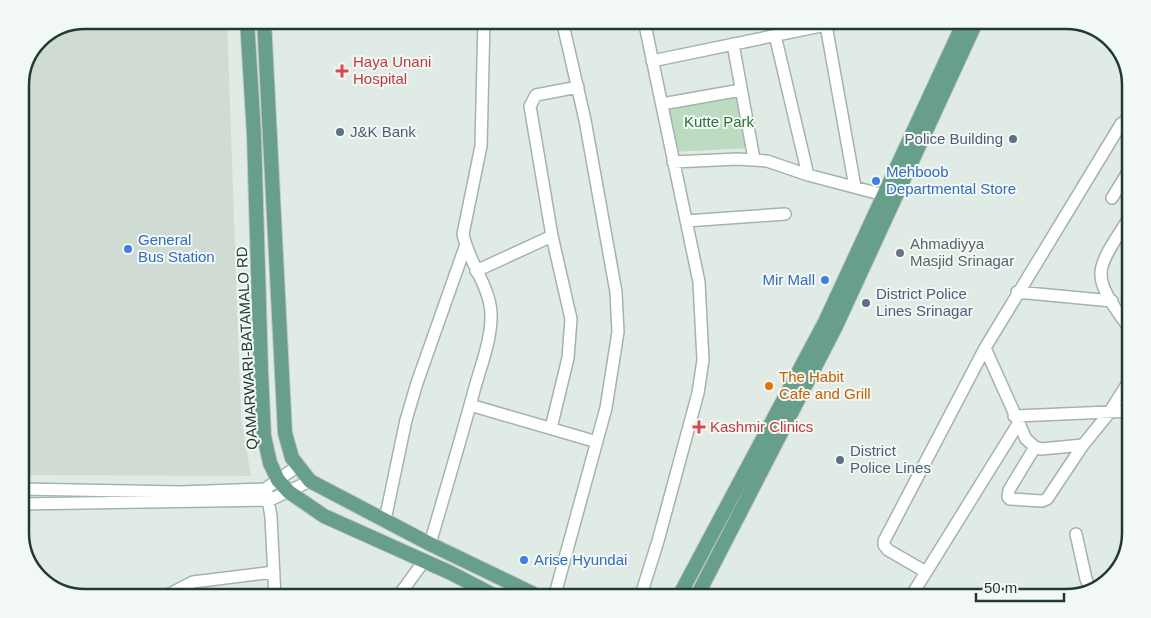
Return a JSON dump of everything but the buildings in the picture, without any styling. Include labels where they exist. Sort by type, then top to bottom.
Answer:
[{"type":"main road","name":"QAMARWARI-BATAMALO RD","points":[[248,29],[254,134],[264,436],[270,463],[278,480],[289,492],[324,516],[481,589]]},
{"type":"main road","points":[[264,29],[286,433],[292,458],[310,481],[430,544],[523,589]]},
{"type":"main road","points":[[683,589],[825,322],[884,195],[956,29]]},
{"type":"main road","points":[[701,589],[836,326],[973,29]]},
{"type":"street","points":[[430,544],[491,324],[491,310],[466,247],[463,234],[465,219],[478,171],[481,146],[484,29]]},
{"type":"street","points":[[556,589],[597,442],[615,356],[618,310],[578,87],[564,29]]},
{"type":"street","points":[[643,589],[658,541],[698,393],[703,360],[699,282],[646,29]]},
{"type":"street","points":[[652,61],[806,29]]},
{"type":"street","points":[[827,29],[855,187]]},
{"type":"street","points":[[775,35],[808,175]]},
{"type":"street","points":[[732,44],[754,160]]},
{"type":"street","points":[[551,428],[571,337],[568,299],[552,236],[530,106],[536,95],[578,87]]},
{"type":"street","points":[[662,104],[741,90]]},
{"type":"street","points":[[926,572],[888,550],[884,545],[884,541],[985,348],[1017,292],[1122,123]]},
{"type":"street","points":[[674,162],[754,160],[785,166],[808,175],[884,195]]},
{"type":"street","points":[[1112,198],[1122,182]]},
{"type":"street","points":[[686,221],[785,214]]},
{"type":"street","points":[[1122,230],[1101,269],[1102,282],[1122,316]]},
{"type":"street","points":[[476,271],[552,236]]},
{"type":"street","points":[[386,520],[414,392],[466,247]]},
{"type":"street","points":[[1017,292],[1112,301]]},
{"type":"street","points":[[985,348],[1026,439],[1035,447],[1083,445]]},
{"type":"street","points":[[1035,447],[1009,490],[1008,497],[1010,499],[1042,501],[1047,499],[1083,445],[1109,413],[1122,392]]},
{"type":"street","points":[[470,405],[597,442]]},
{"type":"street","points":[[1016,420],[1122,412]]},
{"type":"street","points":[[916,589],[1016,420]]},
{"type":"street","points":[[275,589],[267,494],[278,480],[298,466]]},
{"type":"street","points":[[29,504],[267,494],[289,492],[310,481]]},
{"type":"street","points":[[29,489],[267,494]]},
{"type":"street","points":[[1076,534],[1088,584]]},
{"type":"street","points":[[404,589],[424,561]]},
{"type":"street","points":[[179,589],[193,582],[274,572]]},
{"type":"shaded area","name":"General Bus Station","points":[[77,29],[227,29],[241,417],[251,476],[29,475],[29,81],[31,70],[40,51],[57,36]]},
{"type":"green space","name":"Kutte Park","points":[[741,90],[752,148],[672,152],[662,104]]},
{"type":"place","name":"Haya Unani Hospital","points":[[342,71]]},
{"type":"place","name":"J&K Bank","points":[[340,132]]},
{"type":"place","name":"Police Building","points":[[1013,139]]},
{"type":"place","name":"Mehboob Departmental Store","points":[[876,181]]},
{"type":"place","name":"General Bus Station","points":[[128,249]]},
{"type":"place","name":"Ahmadiyya Masjid Srinagar","points":[[900,253]]},
{"type":"place","name":"Mir Mall","points":[[825,280]]},
{"type":"place","name":"District Police Lines Srinagar","points":[[866,303]]},
{"type":"place","name":"The Habit Cafe and Grill","points":[[769,386]]},
{"type":"place","name":"Kashmir Clinics","points":[[699,427]]},
{"type":"place","name":"District Police Lines","points":[[840,460]]},
{"type":"place","name":"Arise Hyundai","points":[[524,560]]}]
